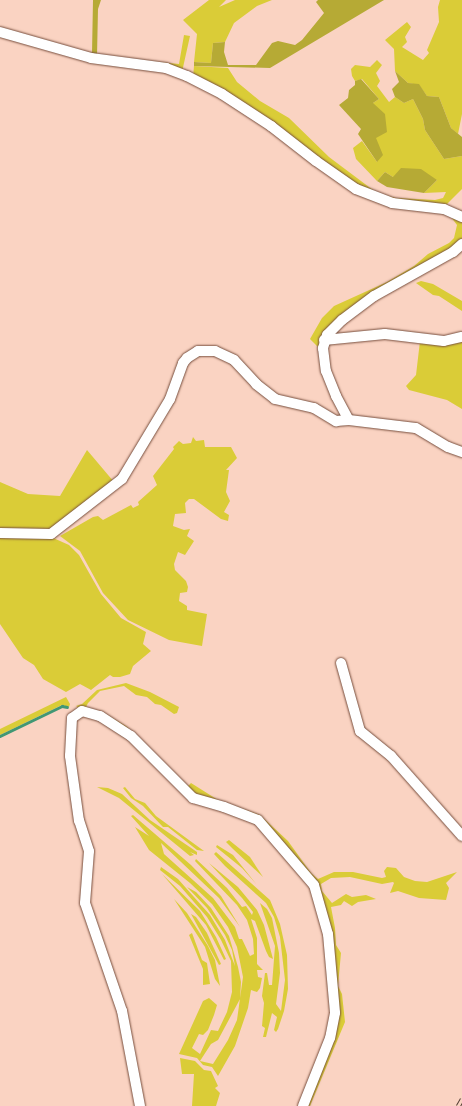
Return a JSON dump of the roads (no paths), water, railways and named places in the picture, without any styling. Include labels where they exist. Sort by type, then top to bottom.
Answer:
[{"type":"street","points":[[0,32],[91,58],[166,68],[187,76],[222,94],[271,126],[356,189],[392,203],[444,209],[462,217]]},
{"type":"street","points":[[349,420],[336,396],[326,371],[324,340],[334,327],[374,296],[453,252],[462,244]]},
{"type":"street","points":[[324,340],[385,334],[444,341],[462,337]]},
{"type":"street","points":[[0,533],[51,534],[122,479],[170,399],[183,363],[198,351],[215,351],[234,360],[256,384],[275,399],[314,408],[336,421],[349,420],[416,428],[448,447],[462,452]]},
{"type":"street","points":[[341,662],[360,731],[391,756],[462,836]]},
{"type":"street","points":[[140,1106],[122,1011],[85,903],[89,851],[79,821],[70,756],[72,718],[82,711],[100,716],[131,736],[193,798],[258,820],[314,885],[328,934],[335,1013],[330,1038],[303,1106]]},
{"type":"waterway","points":[[0,736],[62,706],[67,707]]},
{"type":"railway","points":[[458,1106],[462,1099]]}]
